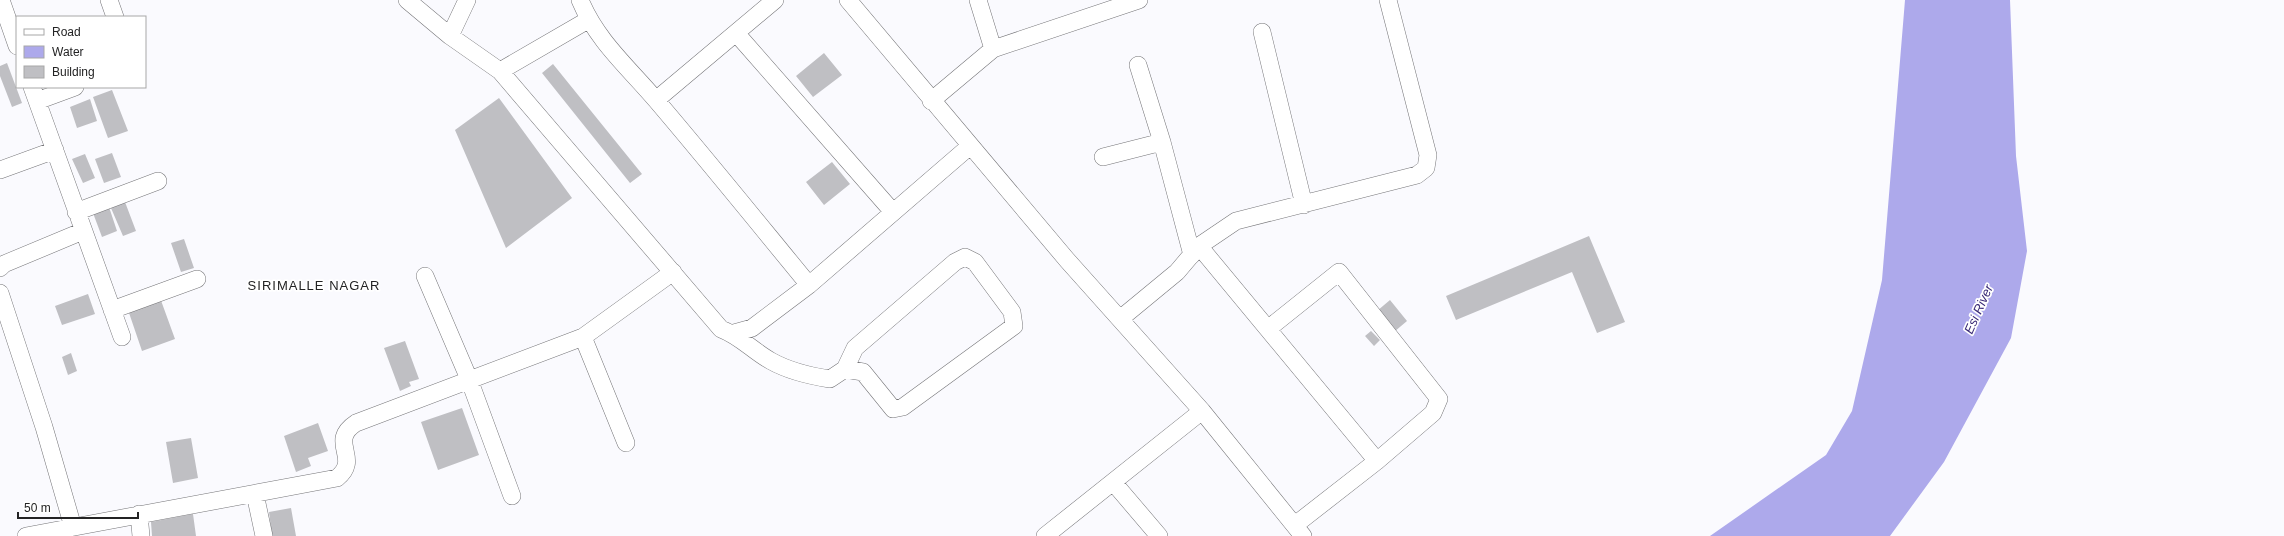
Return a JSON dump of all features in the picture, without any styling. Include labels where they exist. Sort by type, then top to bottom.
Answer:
[{"type":"street","points":[[0,0],[16,43]]},
{"type":"street","points":[[109,0],[115,16]]},
{"type":"street","points":[[407,0],[450,36],[500,71],[721,328],[734,333],[770,360],[806,375],[830,379],[845,369],[855,348],[955,262],[965,258],[974,262],[1012,312],[1014,326],[903,407],[893,409],[863,372],[845,369]]},
{"type":"street","points":[[450,36],[467,0]]},
{"type":"street","points":[[580,0],[588,20],[599,37],[656,100],[809,285]]},
{"type":"street","points":[[656,100],[775,0]]},
{"type":"street","points":[[848,0],[970,146],[1202,411],[1299,531],[1433,413],[1438,399],[1339,272],[1269,328]]},
{"type":"street","points":[[978,0],[993,49]]},
{"type":"street","points":[[931,100],[993,49],[1111,5],[1139,0]]},
{"type":"street","points":[[1120,319],[1178,272],[1196,250],[1236,221],[1418,175],[1426,168],[1428,155],[1388,0]]},
{"type":"street","points":[[500,71],[588,20]]},
{"type":"street","points":[[1262,32],[1304,205]]},
{"type":"street","points":[[736,33],[893,212]]},
{"type":"street","points":[[1138,65],[1196,250],[1269,328],[1377,461]]},
{"type":"street","points":[[69,88],[34,94],[122,337]]},
{"type":"street","points":[[1102,157],[1162,142]]},
{"type":"street","points":[[734,333],[752,328],[809,285],[970,146]]},
{"type":"street","points":[[0,170],[55,150]]},
{"type":"street","points":[[76,212],[158,181]]},
{"type":"street","points":[[0,268],[4,264],[83,230]]},
{"type":"street","points":[[26,536],[337,478],[345,472],[347,462],[343,438],[347,430],[356,423],[583,337],[673,272]]},
{"type":"street","points":[[426,276],[469,379],[512,496]]},
{"type":"street","points":[[112,310],[197,279]]},
{"type":"street","points":[[0,293],[44,427],[73,527]]},
{"type":"street","points":[[583,337],[626,443]]},
{"type":"street","points":[[1045,536],[1202,411]]},
{"type":"street","points":[[1113,482],[1159,536]]},
{"type":"street","points":[[255,494],[264,536]]},
{"type":"street","points":[[139,514],[141,536]]},
{"type":"water","name":"Esi River","points":[[1905,0],[2010,0],[2016,156],[2027,251],[2011,338],[1944,462],[1890,536],[1710,536],[1826,455],[1852,411],[1882,280]]},
{"type":"building","points":[[824,53],[842,75],[813,97],[796,76]]},
{"type":"building","points":[[7,63],[22,103],[12,107],[0,76],[0,66]]},
{"type":"building","points":[[553,64],[642,174],[630,183],[542,73]]},
{"type":"building","points":[[112,90],[128,131],[108,138],[93,97]]},
{"type":"building","points":[[499,98],[572,198],[506,248],[455,130]]},
{"type":"building","points":[[90,99],[97,121],[77,128],[70,107]]},
{"type":"building","points":[[112,153],[121,177],[104,183],[95,159]]},
{"type":"building","points":[[85,154],[95,178],[83,183],[72,159]]},
{"type":"building","points":[[832,162],[850,184],[824,205],[806,182]]},
{"type":"building","points":[[125,202],[136,231],[123,236],[111,208]]},
{"type":"building","points":[[109,207],[117,231],[102,237],[93,213]]},
{"type":"building","points":[[1589,236],[1625,322],[1597,333],[1572,272],[1456,320],[1446,296]]},
{"type":"building","points":[[184,239],[194,268],[181,272],[171,243]]},
{"type":"building","points":[[88,294],[95,314],[62,325],[55,306]]},
{"type":"building","points":[[159,295],[175,339],[142,351],[127,307]]},
{"type":"building","points":[[1390,300],[1407,321],[1394,332],[1377,311]]},
{"type":"building","points":[[1371,331],[1380,340],[1374,346],[1365,336]]},
{"type":"building","points":[[405,341],[419,379],[409,382],[411,386],[400,391],[384,348]]},
{"type":"building","points":[[71,353],[77,371],[68,375],[62,357]]},
{"type":"building","points":[[462,408],[479,455],[438,470],[421,422]]},
{"type":"building","points":[[318,423],[328,451],[308,458],[311,466],[296,472],[284,436]]},
{"type":"building","points":[[191,438],[198,478],[173,483],[166,442]]},
{"type":"building","points":[[291,508],[296,536],[272,536],[269,512]]},
{"type":"building","points":[[193,514],[196,536],[152,536],[151,522]]},
{"type":"district","name":"SIRIMALLE NAGAR","points":[[314,285]]}]
